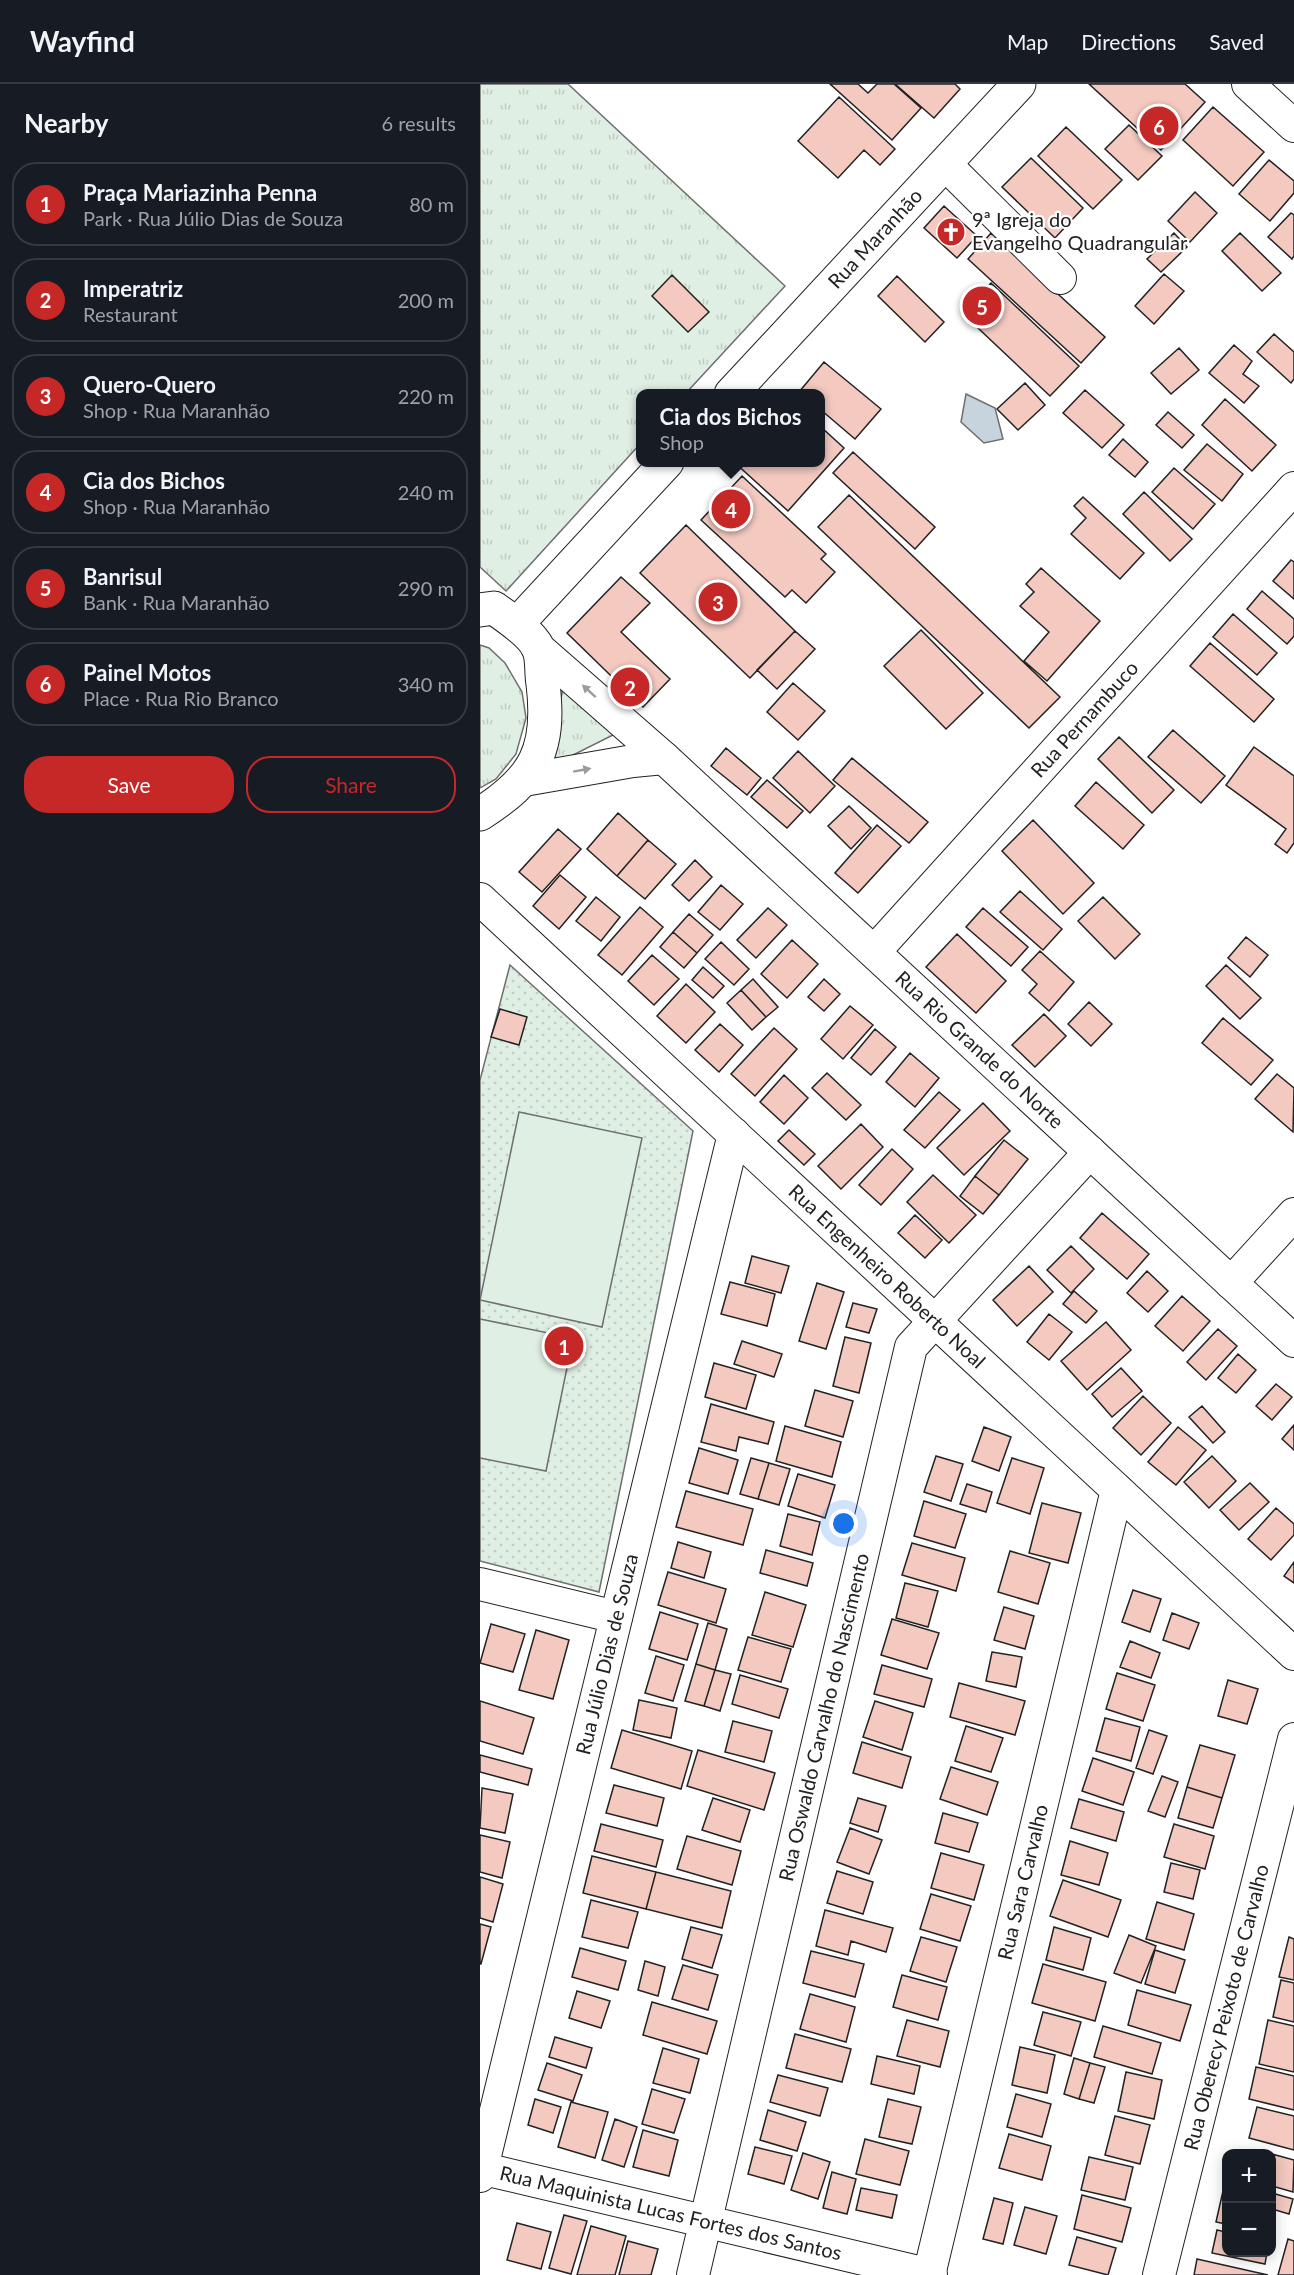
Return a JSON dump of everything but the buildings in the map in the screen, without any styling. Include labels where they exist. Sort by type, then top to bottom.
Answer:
[{"type":"main road","name":"Rua Maranhão","points":[[735,389],[1019,84]]},
{"type":"main road","points":[[480,814],[505,798],[524,780],[542,745],[545,706],[502,617],[662,467]]},
{"type":"street","points":[[1248,84],[1294,126]]},
{"type":"street","points":[[945,164],[1060,278]]},
{"type":"street","name":"Rua Pernambuco","points":[[874,952],[1294,488]]},
{"type":"street","name":"Rua Rio Grande do Norte","points":[[502,617],[664,758],[1294,1341]]},
{"type":"street","points":[[524,780],[633,761],[664,758]]},
{"type":"street","name":"Rua Engenheiro Roberto Noal","points":[[480,899],[1294,1654]]},
{"type":"street","name":"Rua Júlio Dias de Souza","points":[[481,2170],[734,1134]]},
{"type":"street","name":"Rua Oswaldo Carvalho do Nascimento","points":[[693,2275],[911,1347],[1090,1152]]},
{"type":"street","points":[[1231,1283],[1294,1214]]},
{"type":"street","name":"Rua Sara Carvalho","points":[[930,2275],[1118,1490]]},
{"type":"street","points":[[480,1584],[616,1617]]},
{"type":"street","name":"Rua Oberecy Peixoto de Carvalho","points":[[1159,2275],[1294,1739]]},
{"type":"street","name":"Rua Maquinista Lucas Fortes dos Santos","points":[[481,2170],[930,2275]]},
{"type":"green space","points":[[480,84],[568,84],[785,286],[690,389],[636,389],[636,448],[506,591],[480,567]]},
{"type":"green space","points":[[480,645],[489,648],[505,663],[522,692],[526,718],[516,754],[496,779],[480,788]]},
{"type":"green space","points":[[564,683],[617,733],[547,768]]},
{"type":"green space","points":[[510,965],[693,1131],[599,1592],[480,1561],[480,1080]]},
{"type":"green space","points":[[519,1112],[642,1138],[602,1327],[480,1300]]},
{"type":"green space","points":[[480,1319],[573,1338],[546,1471],[480,1458]]},
{"type":"shaded area","points":[[966,394],[995,408],[1003,439],[984,443],[961,422]]},
{"type":"place","name":"Painel Motos","points":[[1159,126]]},
{"type":"place","name":"9ª Igreja do Evangelho Quadrangular","points":[[951,232]]},
{"type":"place","name":"Banrisul","points":[[982,306]]},
{"type":"place","name":"Cia dos Bichos","points":[[731,509]]},
{"type":"place","name":"Quero-Quero","points":[[718,602]]},
{"type":"place","name":"Imperatriz","points":[[630,687]]},
{"type":"place","name":"Praça Mariazinha Penna","points":[[564,1346]]}]
